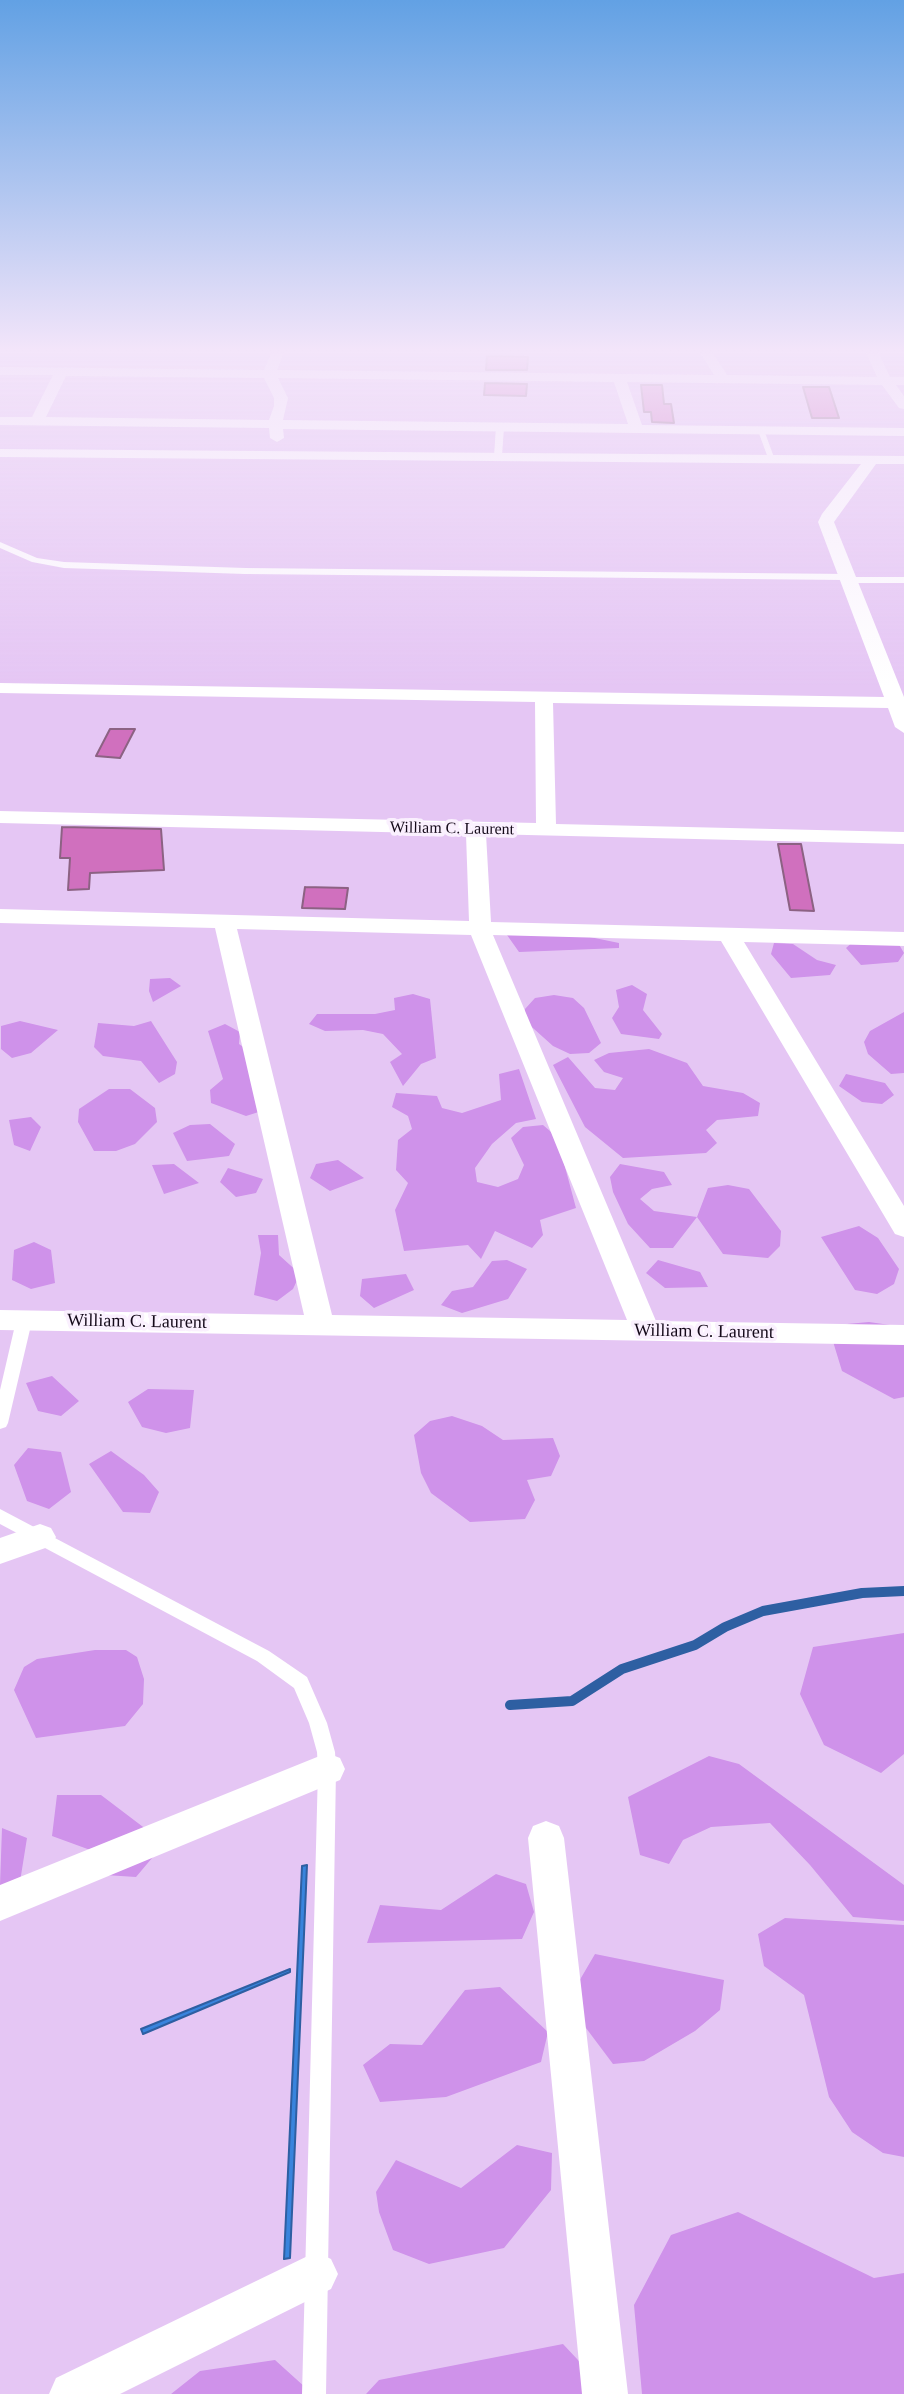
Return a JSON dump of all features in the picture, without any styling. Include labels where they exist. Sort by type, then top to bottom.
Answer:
[{"type":"street","points":[[868,464],[827,517],[826,522],[900,703],[904,727]]},
{"type":"street","points":[[0,688],[900,703]]},
{"type":"street","points":[[544,697],[546,831]]},
{"type":"street","name":"William C. Laurent","points":[[0,817],[904,838]]},
{"type":"street","points":[[476,829],[480,930],[646,1331]]},
{"type":"street","points":[[0,916],[904,939]]},
{"type":"street","points":[[224,921],[320,1325]]},
{"type":"street","points":[[729,935],[904,1228]]},
{"type":"street","name":"William C. Laurent","points":[[12,1321],[904,1335]]},
{"type":"street","points":[[0,1551],[40,1537]]},
{"type":"street","points":[[0,1903],[327,1769]]},
{"type":"street","points":[[546,1838],[605,2394]]},
{"type":"street","points":[[72,2394],[316,2274]]},
{"type":"lane","points":[[0,545],[35,560],[78,565],[245,571],[904,580]]},
{"type":"lane","points":[[0,1423],[12,1321]]},
{"type":"lane","points":[[0,1516],[263,1656],[301,1683],[318,1723],[326,1752],[327,1769],[314,2394]]},
{"type":"shaded area","points":[[546,928],[619,943],[619,948],[519,952],[507,935]]},
{"type":"shaded area","points":[[856,939],[897,941],[904,953],[898,962],[861,965],[846,948]]},
{"type":"shaded area","points":[[774,943],[793,944],[817,960],[836,965],[830,975],[791,978],[771,954]]},
{"type":"shaded area","points":[[170,978],[181,986],[153,1002],[149,991],[150,979]]},
{"type":"shaded area","points":[[632,985],[647,994],[643,1010],[662,1034],[659,1039],[621,1034],[612,1018],[619,1007],[616,990]]},
{"type":"shaded area","points":[[413,994],[430,999],[436,1058],[421,1064],[403,1086],[390,1062],[402,1054],[383,1034],[363,1030],[325,1031],[309,1024],[317,1014],[375,1014],[395,1010],[394,998]]},
{"type":"shaded area","points":[[554,995],[573,998],[584,1008],[601,1043],[589,1053],[570,1054],[553,1046],[524,1020],[525,1009],[535,998]]},
{"type":"shaded area","points":[[904,1012],[904,1073],[891,1074],[868,1054],[864,1042],[870,1031]]},
{"type":"shaded area","points":[[20,1021],[58,1030],[31,1053],[12,1058],[1,1049],[1,1026]]},
{"type":"shaded area","points":[[151,1021],[177,1062],[175,1074],[159,1083],[141,1061],[103,1056],[94,1047],[98,1023],[134,1026]]},
{"type":"shaded area","points":[[225,1024],[240,1032],[239,1044],[263,1061],[265,1110],[246,1116],[211,1103],[210,1090],[223,1079],[208,1031]]},
{"type":"shaded area","points":[[649,1049],[687,1063],[703,1086],[743,1093],[760,1103],[758,1116],[717,1120],[706,1130],[717,1143],[706,1153],[623,1158],[585,1127],[553,1065],[568,1057],[595,1088],[615,1090],[623,1078],[604,1072],[594,1060],[609,1053]]},
{"type":"shaded area","points":[[519,1069],[536,1119],[516,1123],[492,1144],[475,1168],[477,1182],[498,1187],[518,1179],[524,1165],[511,1138],[523,1127],[543,1125],[557,1137],[576,1208],[540,1220],[543,1235],[532,1248],[495,1231],[481,1259],[468,1245],[404,1251],[395,1210],[408,1183],[396,1170],[398,1140],[412,1129],[408,1116],[392,1107],[396,1093],[437,1096],[442,1108],[462,1113],[501,1100],[499,1074]]},
{"type":"shaded area","points":[[846,1074],[885,1083],[894,1095],[882,1104],[862,1102],[839,1086]]},
{"type":"shaded area","points":[[109,1089],[130,1089],[155,1108],[157,1122],[135,1144],[116,1151],[94,1151],[78,1122],[79,1109]]},
{"type":"shaded area","points":[[31,1117],[41,1127],[30,1151],[14,1145],[9,1120]]},
{"type":"shaded area","points":[[210,1124],[235,1144],[229,1156],[187,1161],[173,1133],[190,1125]]},
{"type":"shaded area","points":[[338,1160],[364,1178],[330,1191],[310,1178],[316,1164]]},
{"type":"shaded area","points":[[174,1164],[199,1183],[164,1194],[152,1165]]},
{"type":"shaded area","points":[[620,1164],[664,1172],[672,1185],[652,1189],[640,1199],[654,1211],[697,1217],[673,1248],[650,1248],[628,1224],[613,1192],[610,1177]]},
{"type":"shaded area","points":[[228,1168],[263,1179],[256,1193],[236,1197],[220,1182]]},
{"type":"shaded area","points":[[728,1185],[749,1189],[781,1231],[780,1246],[768,1258],[723,1254],[697,1217],[708,1188]]},
{"type":"shaded area","points":[[859,1226],[878,1238],[899,1269],[894,1284],[877,1294],[855,1290],[821,1237]]},
{"type":"shaded area","points":[[258,1235],[278,1235],[279,1255],[300,1274],[293,1289],[277,1301],[254,1295],[261,1253]]},
{"type":"shaded area","points":[[34,1242],[51,1250],[55,1283],[31,1289],[12,1280],[14,1250]]},
{"type":"shaded area","points":[[507,1260],[527,1269],[508,1299],[462,1313],[441,1305],[452,1291],[473,1287],[492,1261]]},
{"type":"shaded area","points":[[658,1260],[700,1272],[708,1287],[665,1288],[646,1273]]},
{"type":"shaded area","points":[[406,1274],[414,1290],[374,1308],[360,1296],[362,1279]]},
{"type":"shaded area","points":[[869,1322],[904,1327],[904,1397],[894,1399],[842,1371],[831,1335],[847,1324]]},
{"type":"shaded area","points":[[52,1376],[79,1401],[61,1416],[38,1411],[26,1383]]},
{"type":"shaded area","points":[[148,1389],[194,1390],[190,1428],[166,1433],[142,1427],[128,1402]]},
{"type":"shaded area","points":[[452,1416],[482,1426],[503,1440],[553,1438],[560,1456],[551,1476],[527,1480],[535,1500],[525,1519],[470,1522],[431,1493],[421,1473],[414,1435],[430,1421]]},
{"type":"shaded area","points":[[28,1448],[61,1452],[71,1492],[49,1509],[27,1501],[14,1465]]},
{"type":"shaded area","points":[[111,1451],[144,1475],[159,1492],[150,1513],[123,1512],[89,1464]]},
{"type":"shaded area","points":[[904,1633],[904,1754],[881,1773],[824,1745],[800,1694],[813,1647]]},
{"type":"shaded area","points":[[95,1650],[126,1650],[137,1657],[144,1679],[143,1704],[125,1726],[36,1738],[14,1690],[24,1667],[37,1659]]},
{"type":"shaded area","points":[[709,1756],[739,1764],[904,1885],[904,1921],[853,1917],[810,1865],[770,1823],[711,1827],[683,1840],[669,1864],[640,1855],[628,1797]]},
{"type":"shaded area","points":[[57,1795],[101,1795],[155,1836],[158,1851],[136,1877],[105,1875],[93,1851],[52,1836]]},
{"type":"shaded area","points":[[2,1828],[27,1838],[19,1888],[0,1885]]},
{"type":"shaded area","points":[[496,1874],[526,1884],[534,1912],[522,1939],[367,1943],[380,1905],[441,1910]]},
{"type":"shaded area","points":[[785,1918],[904,1925],[904,2157],[883,2153],[852,2132],[829,2097],[804,1995],[764,1966],[758,1934]]},
{"type":"shaded area","points":[[595,1954],[724,1980],[720,2010],[695,2031],[644,2061],[613,2064],[577,2016],[578,1983]]},
{"type":"shaded area","points":[[500,1987],[548,2032],[541,2062],[446,2097],[380,2102],[363,2065],[390,2044],[422,2045],[465,1990]]},
{"type":"shaded area","points":[[517,2145],[552,2153],[551,2190],[504,2248],[429,2264],[393,2250],[379,2212],[376,2192],[396,2160],[461,2188]]},
{"type":"shaded area","points":[[738,2212],[874,2278],[904,2273],[904,2394],[642,2394],[634,2305],[671,2235]]},
{"type":"shaded area","points":[[563,2344],[592,2375],[592,2394],[366,2394],[379,2380]]},
{"type":"shaded area","points":[[275,2360],[306,2388],[304,2394],[171,2394],[200,2371]]},
{"type":"water","points":[[307,1865],[290,2258],[284,2259],[302,1866]]},
{"type":"water","points":[[290,1969],[290,1972],[143,2034],[141,2029]]},
{"type":"building","points":[[110,729],[135,729],[120,758],[96,756]]},
{"type":"building","points":[[62,827],[161,829],[164,870],[90,873],[89,889],[68,890],[70,858],[60,858]]},
{"type":"building","points":[[778,844],[801,844],[814,911],[790,910]]},
{"type":"building","points":[[305,887],[348,888],[345,909],[302,908]]},
{"type":"waterway","points":[[510,1705],[572,1701],[622,1669],[695,1645],[725,1627],[763,1611],[862,1593],[904,1591]]}]
